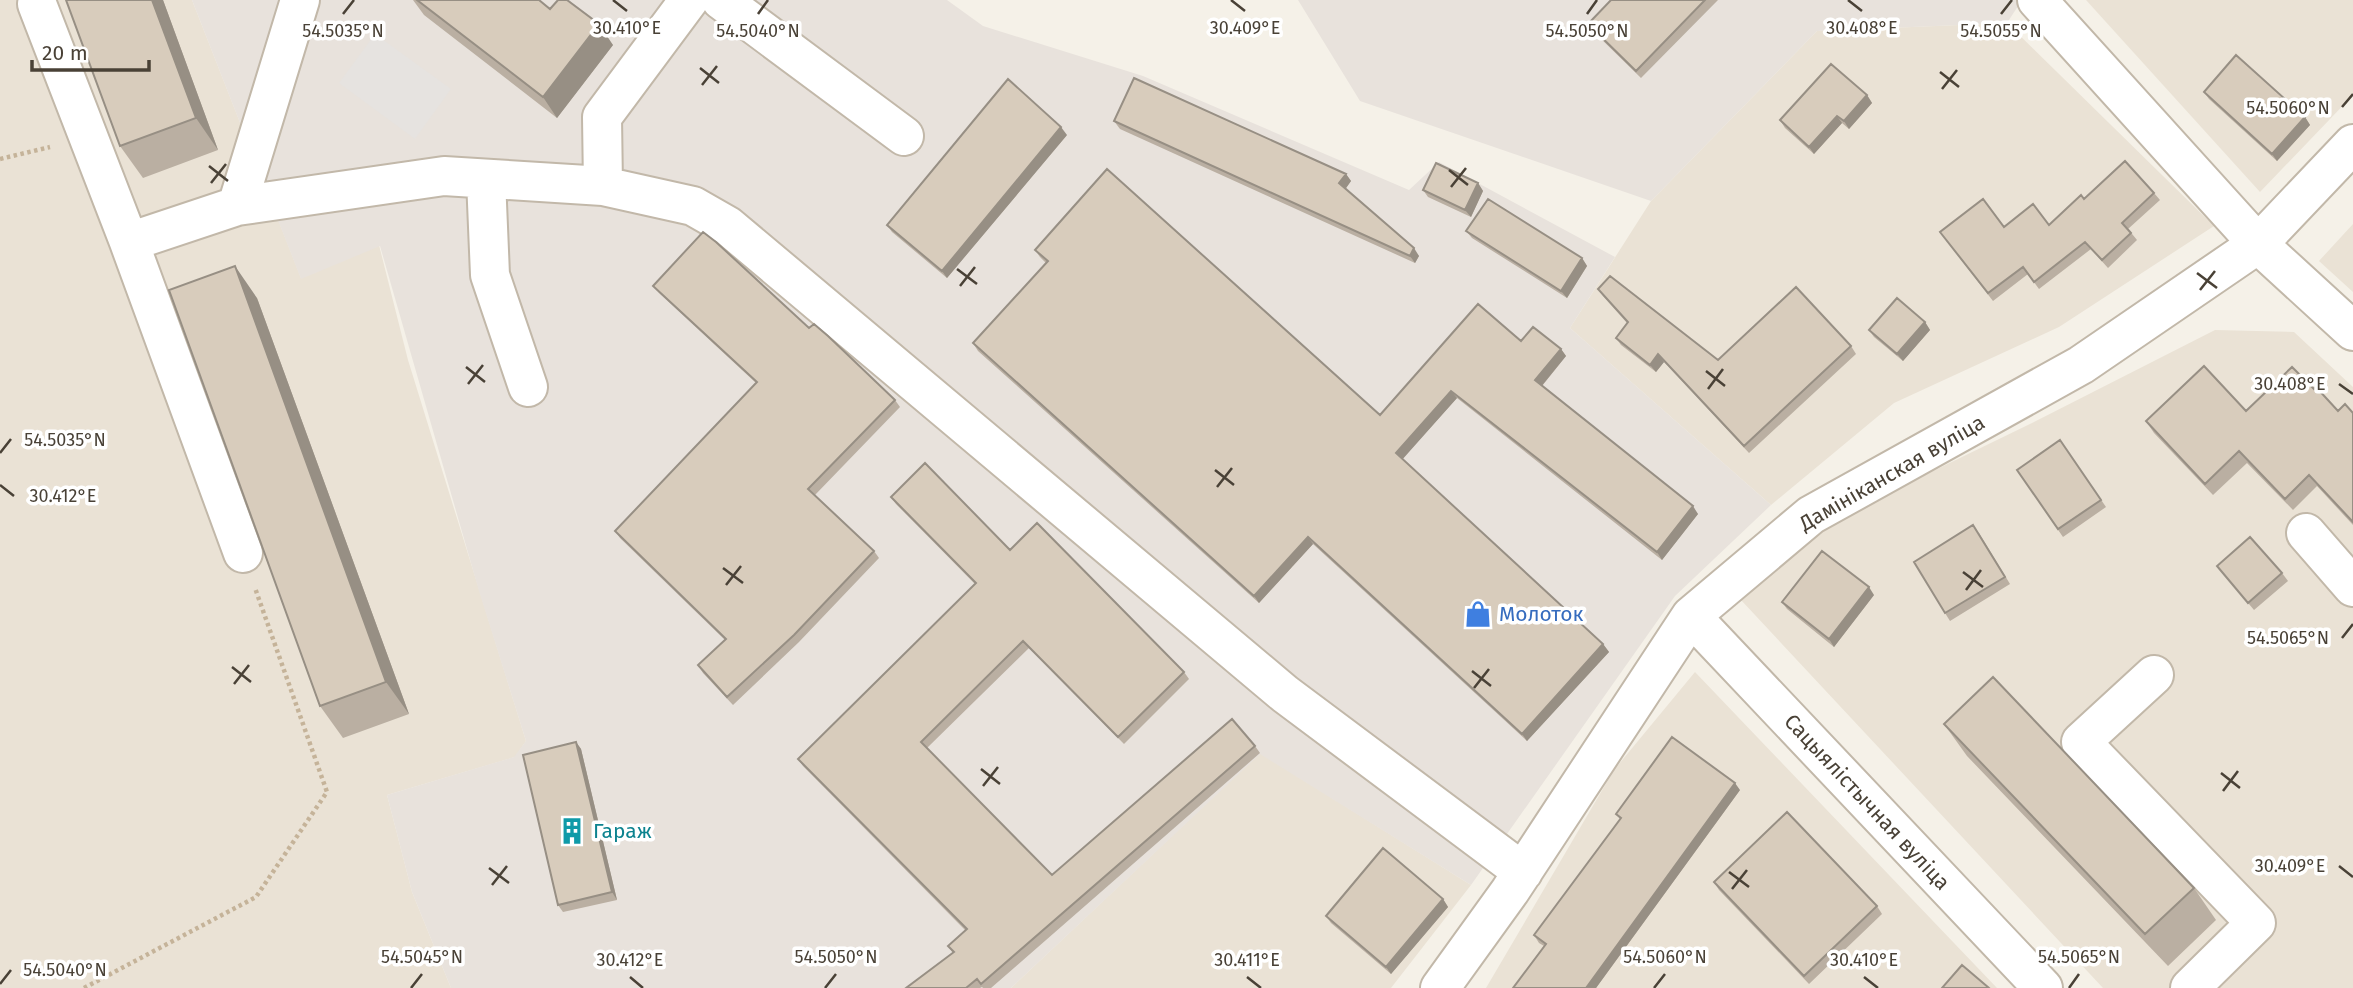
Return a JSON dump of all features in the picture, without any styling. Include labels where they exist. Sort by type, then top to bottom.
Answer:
[{"type":"street","points":[[237,206],[300,0]]},
{"type":"street","points":[[603,186],[602,117],[689,0]]},
{"type":"street","points":[[721,0],[904,136]]},
{"type":"street","points":[[2037,0],[2258,244],[2353,331]]},
{"type":"street","points":[[37,4],[129,242],[243,553]]},
{"type":"street","name":"Дамініканская вуліца","points":[[1440,988],[1523,872],[1690,616],[1811,515],[2081,365],[2258,244],[2353,144]]},
{"type":"street","points":[[129,242],[237,206],[444,176],[603,186],[693,206],[728,226],[1285,694],[1523,872]]},
{"type":"street","points":[[486,179],[490,275],[528,387]]},
{"type":"street","points":[[2306,533],[2353,587]]},
{"type":"street","name":"Сацыялістычная вуліца","points":[[1690,616],[2043,988]]},
{"type":"street","points":[[2154,675],[2081,742],[2256,923],[2190,988]]},
{"type":"path","points":[[0,159],[89,137]]},
{"type":"path","points":[[84,988],[256,897],[327,792],[243,553]]},
{"type":"shaded area","points":[[0,0],[192,0],[301,278],[379,245],[408,360],[526,741],[515,757],[387,795],[412,892],[451,988],[0,988]]},
{"type":"shaded area","points":[[192,0],[947,0],[983,26],[1143,76],[1409,190],[1439,162],[1615,257],[1570,328],[1771,505],[1675,596],[1471,885],[1260,754],[1011,988],[451,988],[412,892],[387,795],[514,757],[526,741],[479,591],[380,246],[301,279]]},
{"type":"shaded area","points":[[1298,0],[2022,0],[2007,23],[1817,31],[1651,201],[1360,101]]},
{"type":"shaded area","points":[[2086,0],[2353,0],[2353,95],[2260,192]]},
{"type":"shaded area","points":[[2007,23],[2214,226],[2059,327],[1894,403],[1771,505],[1570,328],[1651,201],[1817,31]]},
{"type":"shaded area","points":[[375,34],[451,89],[415,139],[339,83]]},
{"type":"shaded area","points":[[2353,224],[2353,292],[2319,261]]},
{"type":"shaded area","points":[[2215,330],[2294,332],[2353,387],[2353,988],[2103,988],[1741,600],[1826,523]]},
{"type":"shaded area","points":[[1695,672],[1997,988],[1486,988],[1614,770]]},
{"type":"shaded area","points":[[1260,753],[1471,885],[1391,988],[1011,988]]},
{"type":"building","points":[[66,0],[152,0],[196,118],[120,146]]},
{"type":"building","points":[[417,0],[539,0],[550,9],[558,0],[567,0],[599,24],[543,97]]},
{"type":"building","points":[[1611,0],[1705,0],[1636,71],[1588,24]]},
{"type":"building","points":[[2236,55],[2305,117],[2272,154],[2204,92]]},
{"type":"building","points":[[1831,64],[1867,95],[1844,121],[1837,116],[1809,147],[1780,120]]},
{"type":"building","points":[[1134,78],[1346,174],[1339,183],[1414,248],[1410,256],[1114,121]]},
{"type":"building","points":[[1008,79],[1061,127],[942,271],[887,225]]},
{"type":"building","points":[[2125,161],[2154,193],[2122,223],[2131,233],[2102,260],[2085,242],[2034,282],[2023,267],[1988,293],[1940,232],[1983,199],[2004,227],[2033,204],[2049,225],[2081,195],[2084,199]]},
{"type":"building","points":[[1436,163],[1478,183],[1465,210],[1423,190]]},
{"type":"building","points":[[1107,169],[1380,415],[1478,304],[1521,341],[1533,327],[1561,349],[1535,380],[1693,506],[1657,552],[1451,391],[1396,453],[1603,644],[1522,734],[1308,537],[1254,596],[973,343],[1048,261],[1035,250]]},
{"type":"building","points":[[1488,199],[1582,258],[1561,291],[1466,231]]},
{"type":"building","points":[[703,232],[809,328],[814,324],[828,336],[895,400],[808,489],[874,551],[794,635],[727,697],[698,665],[726,639],[615,531],[757,382],[653,286]]},
{"type":"building","points":[[235,266],[386,682],[320,706],[169,290]]},
{"type":"building","points":[[1610,276],[1718,360],[1796,287],[1851,346],[1744,446],[1658,354],[1650,365],[1616,338],[1628,322],[1598,289]]},
{"type":"building","points":[[1897,298],[1925,322],[1897,354],[1869,330]]},
{"type":"building","points":[[2204,366],[2246,411],[2292,367],[2314,389],[2316,387],[2338,411],[2345,404],[2353,413],[2353,522],[2309,475],[2285,499],[2239,451],[2205,484],[2146,421]]},
{"type":"building","points":[[2060,440],[2101,500],[2058,529],[2017,470]]},
{"type":"building","points":[[925,463],[1010,550],[1037,523],[1184,672],[1118,737],[1023,641],[921,742],[1052,875],[1232,719],[1255,746],[981,984],[977,979],[966,988],[906,988],[954,952],[948,946],[967,929],[798,759],[976,583],[891,497]]},
{"type":"building","points":[[1973,525],[2005,577],[1945,613],[1914,562]]},
{"type":"building","points":[[2250,537],[2282,573],[2248,603],[2217,566]]},
{"type":"building","points":[[1822,551],[1869,587],[1829,639],[1782,602]]},
{"type":"building","points":[[1993,677],[2194,888],[2145,934],[1944,724]]},
{"type":"building","points":[[1672,737],[1735,783],[1586,988],[1513,988],[1546,944],[1534,935],[1621,818],[1616,814]]},
{"type":"building","name":"Гараж","points":[[576,742],[612,892],[558,905],[523,755]]},
{"type":"building","points":[[1787,812],[1877,906],[1804,976],[1714,882]]},
{"type":"building","points":[[1383,848],[1443,899],[1386,967],[1326,916]]},
{"type":"building","points":[[1962,965],[1989,988],[1942,988]]},
{"type":"place","name":"Молоток","points":[[1478,614]]},
{"type":"place","name":"Гараж","points":[[572,831]]}]
